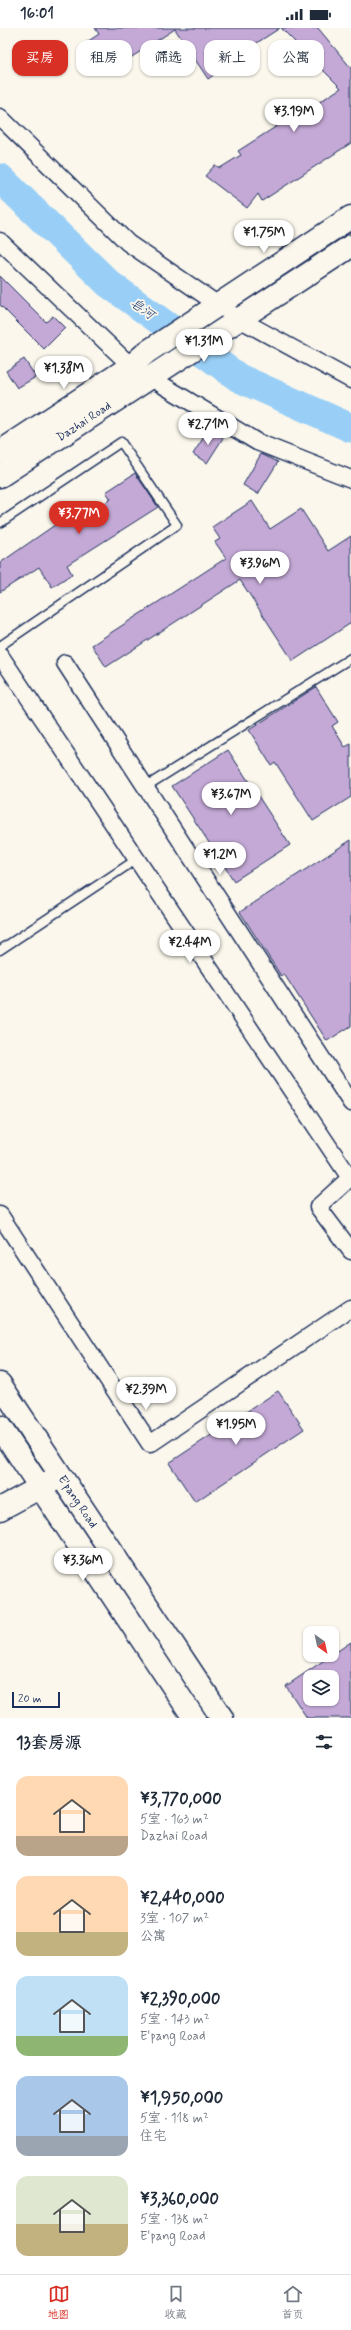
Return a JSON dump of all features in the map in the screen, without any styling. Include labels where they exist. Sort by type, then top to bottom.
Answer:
[{"type":"main road","points":[[142,365],[197,319],[351,217]]},
{"type":"main road","points":[[230,325],[351,246]]},
{"type":"main road","name":"Dazhai Road","points":[[0,452],[142,365],[167,366],[230,325]]},
{"type":"main road","name":"Dazhai Road","points":[[0,476],[142,365]]},
{"type":"main road","name":"E'pang Road","points":[[0,1384],[222,1718]]},
{"type":"main road","name":"E'pang Road","points":[[0,1427],[194,1718]]},
{"type":"main road","points":[[0,1509],[60,1476]]},
{"type":"street","points":[[0,117],[128,243],[217,305],[230,325],[351,380]]},
{"type":"street","points":[[0,241],[142,365],[257,442],[351,478]]},
{"type":"street","points":[[0,655],[350,1178],[318,1208],[351,1251]]},
{"type":"street","points":[[65,664],[351,1103]]},
{"type":"street","points":[[0,1215],[150,1444],[351,1308]]},
{"type":"lane","points":[[0,523],[121,442],[177,525],[0,646]]},
{"type":"lane","points":[[145,787],[351,658]]},
{"type":"lane","points":[[0,950],[137,859]]},
{"type":"building","points":[[95,28],[280,28],[260,41],[204,40],[204,73],[196,61],[196,40],[182,40],[175,29],[158,40],[140,40],[140,52],[132,57],[132,40],[90,40],[99,34]]},
{"type":"building","points":[[281,28],[318,28],[351,68],[351,143],[262,201],[258,194],[247,208],[205,176],[215,165],[220,168],[241,155],[238,151],[305,108],[307,110],[341,88],[324,71],[324,40],[293,40]]},
{"type":"building","points":[[0,276],[46,322],[53,316],[65,328],[44,349],[0,305]]},
{"type":"building","points":[[24,359],[36,377],[17,388],[6,371]]},
{"type":"building","points":[[209,429],[223,438],[207,463],[193,454]]},
{"type":"building","points":[[261,454],[278,462],[258,494],[243,485]]},
{"type":"building","points":[[135,473],[158,507],[67,565],[72,574],[52,587],[39,567],[0,592],[0,563],[62,520],[67,527],[111,499],[106,492]]},
{"type":"building","points":[[252,501],[270,529],[301,509],[328,551],[351,536],[351,623],[293,661],[240,580],[106,667],[92,645],[226,558],[215,542],[220,539],[212,527]]},
{"type":"building","points":[[316,687],[338,722],[332,726],[345,747],[351,744],[351,797],[313,821],[275,762],[271,765],[249,730]]},
{"type":"building","points":[[228,750],[290,845],[234,881],[172,786]]},
{"type":"building","points":[[351,840],[351,1026],[327,1041],[284,974],[281,976],[240,912]]},
{"type":"building","points":[[278,1391],[304,1429],[195,1502],[169,1463]]},
{"type":"building","points":[[351,1642],[351,1718],[307,1718],[286,1686],[303,1674],[303,1706],[339,1706],[339,1670],[310,1670],[321,1662],[339,1662],[339,1650]]},
{"type":"waterway","name":"皂河","points":[[0,178],[109,284],[239,378],[351,428]]}]
